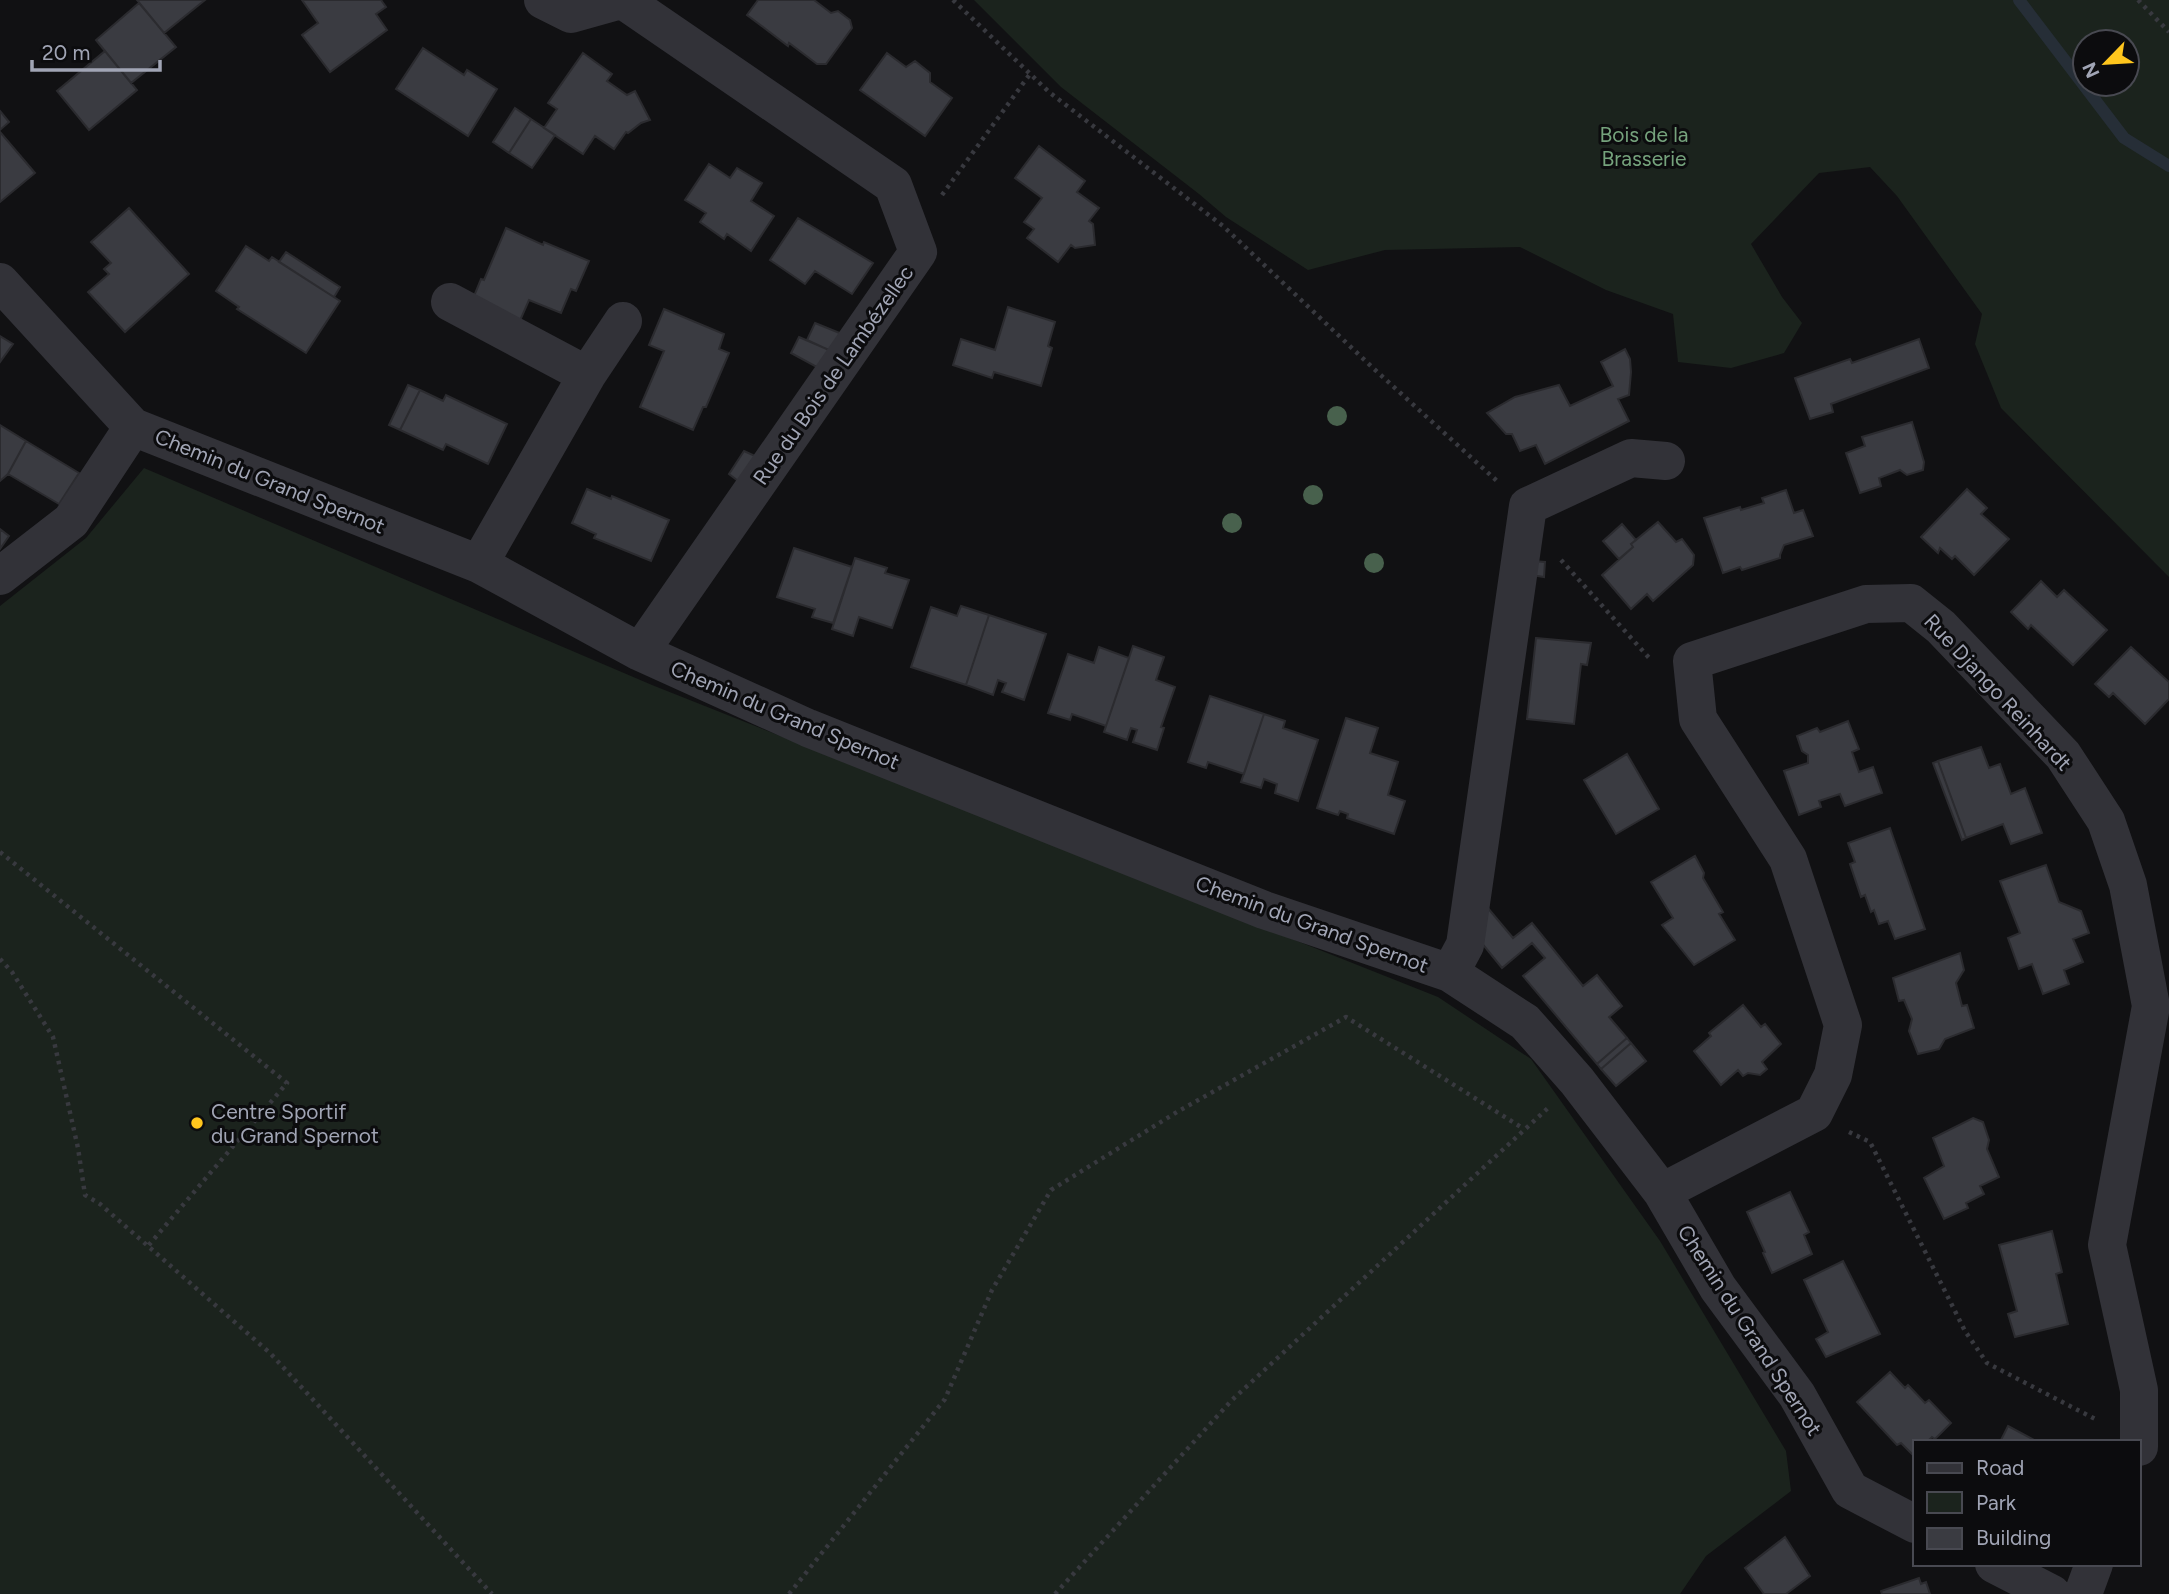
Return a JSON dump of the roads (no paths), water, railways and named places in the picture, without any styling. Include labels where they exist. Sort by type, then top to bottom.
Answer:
[{"type":"street","name":"Rue du Bois de Lambézellec","points":[[543,0],[571,14],[622,0],[893,185],[918,252],[640,652]]},
{"type":"street","points":[[0,282],[134,427],[71,521],[0,576]]},
{"type":"street","points":[[450,302],[587,375]]},
{"type":"street","points":[[479,564],[587,375],[623,321]]},
{"type":"street","name":"Chemin du Grand Spernot","points":[[134,427],[479,564],[640,652],[808,728],[1264,910],[1450,973],[1525,1022],[1577,1081],[1662,1192],[1718,1288],[1797,1395],[1850,1490],[1913,1523]]},
{"type":"street","name":"Chemin du Grand Spernot","points":[[1450,973],[1465,945],[1527,514],[1630,458],[1666,461]]},
{"type":"street","name":"Rue Django Reinhardt","points":[[1662,1192],[1814,1113],[1833,1075],[1843,1025],[1788,859],[1699,719],[1692,661],[1866,604],[1911,603],[1941,627],[2063,755],[2106,821],[2128,885],[2151,1006],[2107,1245],[2139,1390],[2141,1440]]},
{"type":"street","points":[[1998,1566],[2052,1594]]},
{"type":"street","points":[[2083,1594],[2093,1566]]},
{"type":"waterway","points":[[2019,0],[2124,138],[2169,166]]},
{"type":"place","name":"Centre Sportif du Grand Spernot","points":[[197,1123]]},
{"type":"park label","name":"Bois de la Brasserie","points":[[1644,146]]}]
